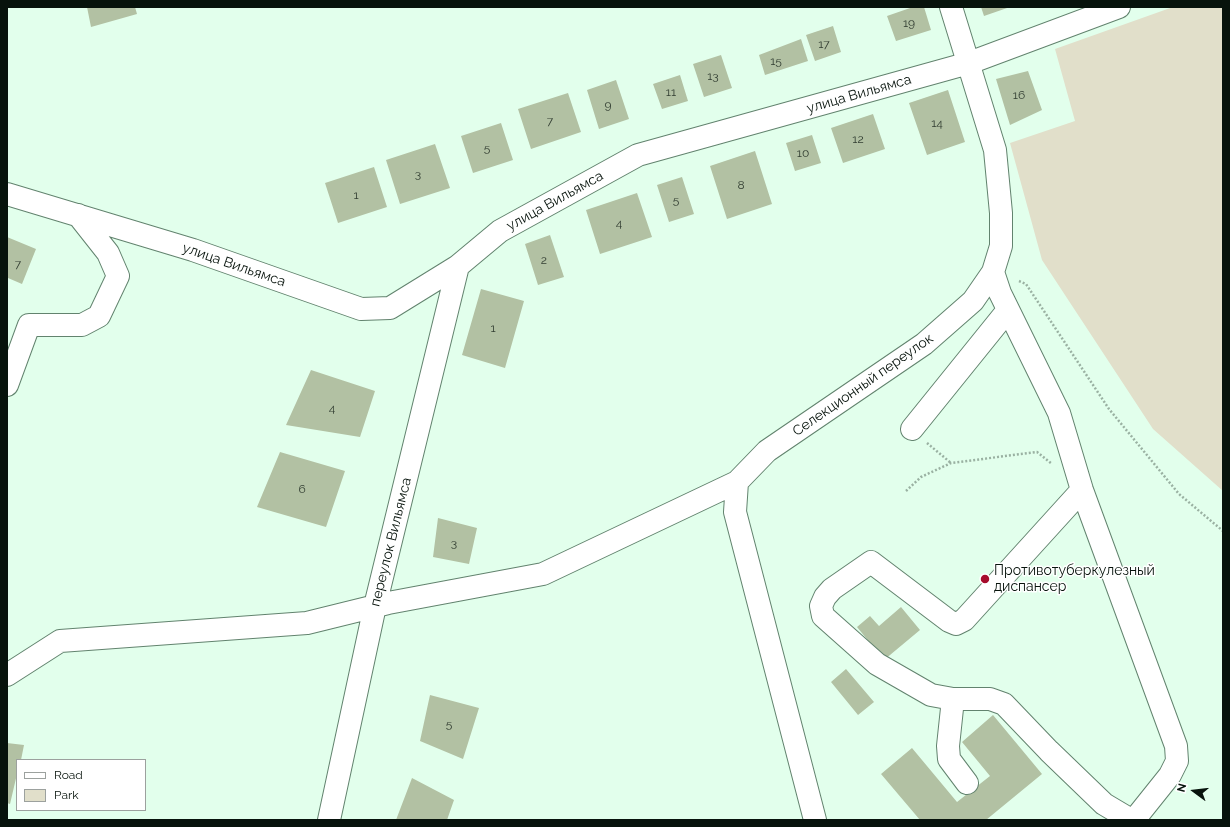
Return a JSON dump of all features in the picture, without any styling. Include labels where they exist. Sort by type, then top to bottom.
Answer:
[{"type":"street","name":"Селекционный переулок","points":[[738,482],[767,450],[924,344],[973,301],[993,272],[1001,246],[1001,220],[995,150],[951,7]]},
{"type":"street","name":"улица Вильямса","points":[[7,194],[193,250],[361,309],[390,308],[458,266],[500,231],[638,155],[969,63],[1119,7]]},
{"type":"street","points":[[7,385],[29,325],[82,325],[99,316],[118,276],[108,253],[78,215]]},
{"type":"street","name":"переулок Вильямса","points":[[329,820],[375,606],[458,266]]},
{"type":"street","points":[[993,272],[1008,310],[1059,413],[1082,490],[1176,746],[1177,761],[1170,775],[1132,820],[1104,804],[1049,751],[1004,704],[990,699],[953,699],[931,695],[877,664],[823,616],[821,606],[825,597],[832,589],[871,562],[949,621],[956,624],[964,620],[1082,490]]},
{"type":"street","points":[[912,429],[1008,310]]},
{"type":"street","points":[[7,675],[60,641],[307,623],[375,606],[542,574],[738,482]]},
{"type":"street","points":[[738,482],[735,512],[736,519],[815,820]]},
{"type":"street","points":[[953,699],[948,746],[949,759],[968,783]]},
{"type":"path","points":[[993,272],[1026,284],[1109,409],[1179,494],[1223,531]]},
{"type":"path","points":[[912,429],[951,463]]},
{"type":"path","points":[[906,491],[921,477],[951,463],[1037,452],[1054,466]]},
{"type":"green space","points":[[1173,7],[1223,7],[1223,491],[1153,429],[1042,260],[1010,143],[1075,121],[1055,49]]},
{"type":"building","points":[[87,7],[135,7],[137,14],[91,27]]},
{"type":"building","points":[[913,7],[924,7],[931,30],[896,41],[887,16]]},
{"type":"building","points":[[981,7],[1010,7],[984,16]]},
{"type":"building","points":[[833,26],[841,52],[815,61],[806,35]]},
{"type":"building","points":[[801,39],[808,61],[765,75],[759,55]]},
{"type":"building","points":[[721,55],[732,88],[704,97],[693,64]]},
{"type":"building","points":[[1028,71],[1042,110],[1010,125],[996,79]]},
{"type":"building","points":[[680,75],[688,101],[662,109],[653,84]]},
{"type":"building","points":[[616,80],[629,119],[599,129],[587,90]]},
{"type":"building","points":[[948,90],[965,142],[927,155],[909,103]]},
{"type":"building","points":[[568,93],[581,132],[531,149],[518,109]]},
{"type":"building","points":[[873,114],[885,149],[843,163],[831,128]]},
{"type":"building","points":[[501,123],[513,160],[473,173],[461,136]]},
{"type":"building","points":[[812,135],[821,163],[795,171],[786,143]]},
{"type":"building","points":[[435,144],[450,188],[400,204],[386,160]]},
{"type":"building","points":[[755,151],[772,204],[727,219],[710,166]]},
{"type":"building","points":[[374,167],[387,207],[338,223],[325,183]]},
{"type":"building","points":[[682,177],[694,214],[669,222],[657,185]]},
{"type":"building","points":[[637,193],[652,237],[600,254],[586,210]]},
{"type":"building","points":[[550,235],[564,277],[538,285],[525,244]]},
{"type":"building","points":[[7,237],[36,249],[22,284],[8,278],[7,281]]},
{"type":"building","points":[[481,289],[524,301],[505,368],[462,355]]},
{"type":"building","points":[[311,370],[375,391],[360,437],[286,425]]},
{"type":"building","points":[[280,452],[345,471],[326,527],[257,507]]},
{"type":"building","points":[[438,518],[477,528],[469,564],[433,557]]},
{"type":"building","points":[[901,607],[920,630],[884,660],[857,627],[870,616],[879,626]]},
{"type":"building","points":[[846,669],[874,702],[858,715],[831,682]]},
{"type":"building","points":[[430,695],[479,708],[463,759],[420,741]]},
{"type":"building","points":[[993,715],[1042,774],[986,820],[920,820],[881,774],[912,748],[957,802],[990,776],[962,742]]},
{"type":"building","points":[[7,743],[24,745],[21,759],[16,759],[16,778],[10,804],[7,803]]},
{"type":"building","points":[[412,778],[454,800],[447,820],[396,820]]},
{"type":"place","name":"Противотуберкулезный диспансер","points":[[985,579]]}]
